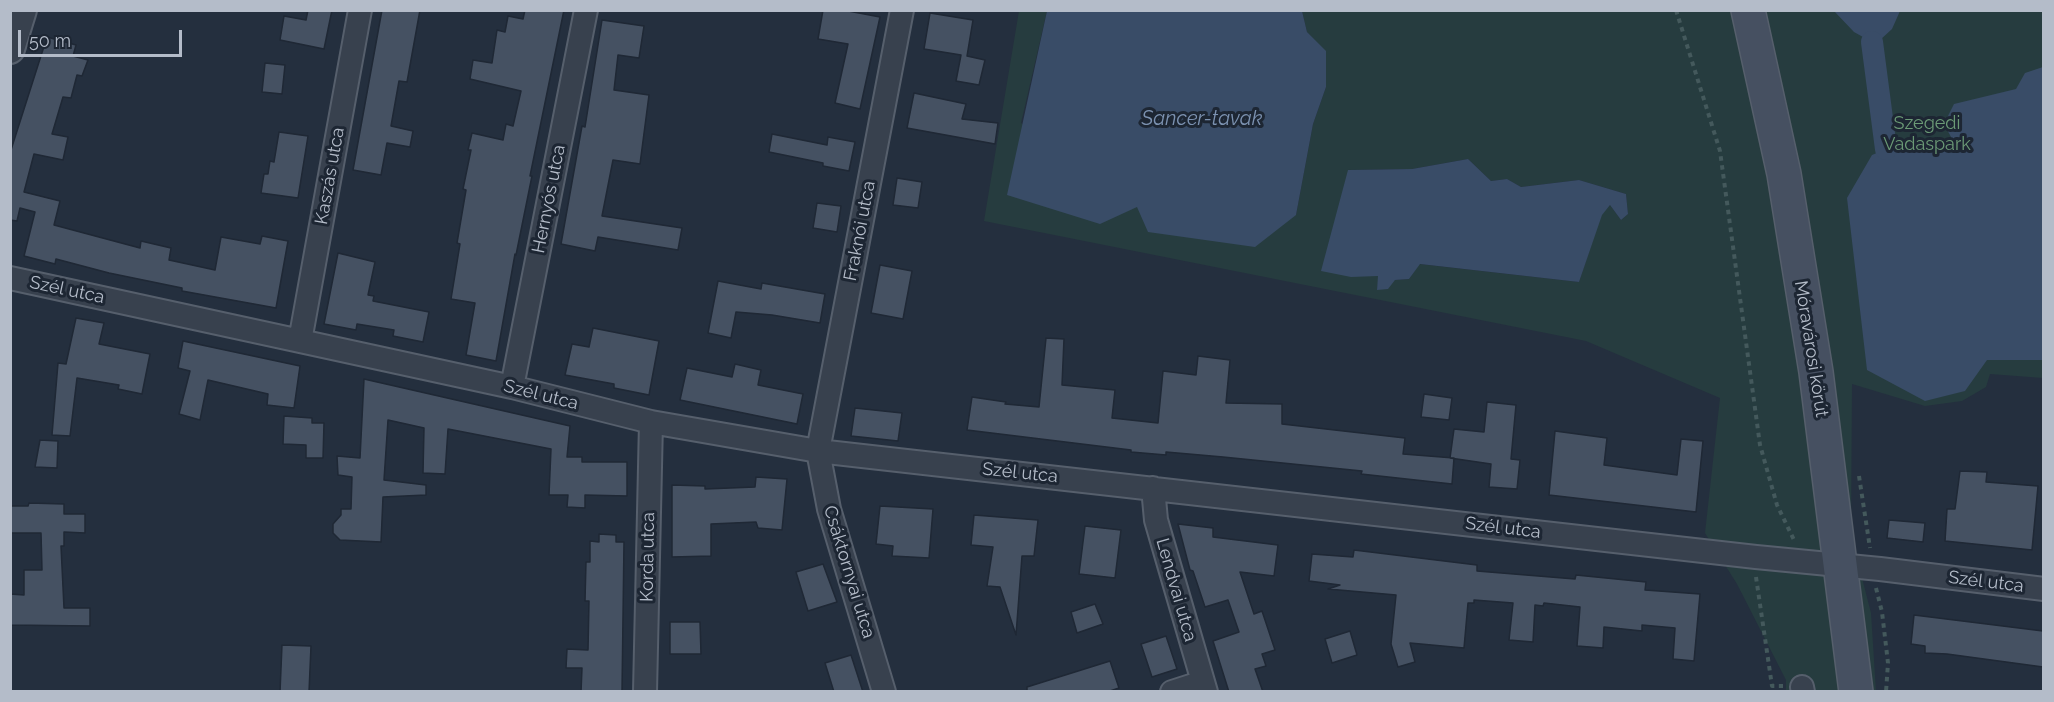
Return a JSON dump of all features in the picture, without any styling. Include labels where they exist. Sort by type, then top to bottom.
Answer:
[{"type":"main road","name":"Móravárosi körút","points":[[1748,10],[1784,174],[1816,372],[1856,692]]},
{"type":"street","points":[[10,49],[22,10]]},
{"type":"street","name":"Kaszás utca","points":[[300,341],[360,10]]},
{"type":"street","name":"Hernyós utca","points":[[512,387],[586,10]]},
{"type":"street","name":"Fraknói utca","points":[[818,451],[902,10]]},
{"type":"street","name":"Szél utca","points":[[10,278],[512,387],[651,422],[818,451],[2043,589]]},
{"type":"street","name":"Korda utca","points":[[645,692],[651,422]]},
{"type":"street","name":"Csáktornyai utca","points":[[818,451],[829,509],[885,692]]},
{"type":"street","name":"Lendvai utca","points":[[1153,488],[1156,520],[1204,687]]},
{"type":"street","points":[[1172,692],[1204,687]]},
{"type":"path","points":[[1676,10],[1720,151],[1760,445],[1777,505],[1805,562]]},
{"type":"path","points":[[1756,557],[1755,583],[1765,630],[1772,686],[1802,689]]},
{"type":"green space","name":"Szegedi Vadaspark","points":[[1019,11],[1047,11],[1021,123],[1137,207],[1296,215],[1313,124],[1326,87],[1325,51],[1307,32],[1302,11],[2043,11],[2043,378],[1990,374],[1986,387],[1962,401],[1925,406],[1852,384],[1851,535],[1871,613],[1876,691],[1786,691],[1786,680],[1737,584],[1705,533],[1720,398],[1586,341],[984,221]],"holes":[[[1468,159],[1491,181],[1507,179],[1521,187],[1579,180],[1626,194],[1628,214],[1621,220],[1610,205],[1601,215],[1579,282],[1419,264],[1409,279],[1395,280],[1377,290],[1379,276],[1348,170],[1412,169]]]},
{"type":"water","points":[[1836,10],[1900,11],[1892,29],[1880,40],[1872,42],[1854,32],[1835,12]]},
{"type":"water","name":"Sancer-tavak","points":[[1047,11],[1302,11],[1307,32],[1326,51],[1326,87],[1313,124],[1296,215],[1255,247],[1148,232],[1137,207],[1100,224],[1007,195]]},
{"type":"water","points":[[2043,67],[2043,360],[1987,360],[1965,391],[1925,401],[1867,370],[1847,198],[1872,155],[1886,149],[1946,150],[1951,137],[1944,124],[1954,104],[2016,89],[2025,73]]},
{"type":"water","points":[[1468,159],[1491,181],[1507,179],[1521,187],[1579,180],[1626,194],[1628,214],[1621,220],[1610,205],[1602,215],[1579,282],[1420,264],[1409,279],[1395,280],[1388,289],[1377,290],[1378,276],[1351,277],[1321,271],[1348,170],[1412,169]]},
{"type":"building","points":[[308,10],[332,10],[324,49],[280,40],[284,16],[306,20]]},
{"type":"building","points":[[382,10],[420,10],[407,82],[399,81],[391,126],[413,131],[410,147],[387,143],[381,175],[353,170]]},
{"type":"building","points":[[525,10],[564,10],[530,176],[532,176],[496,361],[466,355],[475,303],[451,299],[460,244],[457,243],[472,133],[503,140],[506,124],[513,126],[521,91],[470,79],[473,60],[492,63],[497,30],[505,32],[508,16],[523,19]]},
{"type":"building","points":[[823,10],[843,10],[880,17],[860,109],[835,103],[848,44],[818,39]]},
{"type":"building","points":[[930,13],[973,20],[967,56],[985,60],[979,85],[956,81],[961,55],[924,49]]},
{"type":"building","points":[[602,20],[644,26],[639,58],[618,55],[614,90],[649,95],[640,164],[613,160],[602,216],[682,228],[678,250],[598,237],[595,251],[561,244],[582,126],[585,127]]},
{"type":"building","points":[[47,37],[76,45],[73,56],[88,60],[82,76],[77,75],[71,98],[63,97],[52,134],[68,137],[63,160],[34,154],[24,192],[60,201],[54,225],[140,248],[141,241],[171,248],[169,260],[215,270],[221,237],[260,244],[262,236],[288,241],[276,308],[182,291],[182,288],[56,259],[55,264],[24,256],[35,212],[20,208],[17,221],[10,220],[10,153]]},
{"type":"building","points":[[265,63],[285,65],[282,94],[262,92]]},
{"type":"building","points":[[914,93],[966,104],[962,119],[998,123],[995,144],[907,128]]},
{"type":"building","points":[[279,132],[308,136],[298,198],[261,193],[264,174],[268,174],[270,161],[274,162]]},
{"type":"building","points":[[772,134],[827,145],[828,137],[855,142],[849,171],[769,152]]},
{"type":"building","points":[[897,178],[922,182],[918,208],[893,205]]},
{"type":"building","points":[[817,203],[841,206],[837,232],[813,228]]},
{"type":"building","points":[[338,253],[375,262],[368,295],[374,296],[373,301],[429,312],[423,342],[393,336],[394,330],[357,324],[356,330],[324,324]]},
{"type":"building","points":[[880,265],[912,271],[903,319],[871,313]]},
{"type":"building","points":[[718,281],[761,289],[762,283],[825,294],[820,323],[736,312],[731,338],[708,333]]},
{"type":"building","points":[[76,318],[104,323],[99,344],[150,354],[142,394],[118,389],[119,385],[77,378],[70,436],[52,435],[58,363],[66,364]]},
{"type":"building","points":[[593,328],[659,341],[649,395],[614,388],[614,384],[565,375],[572,344],[589,347]]},
{"type":"building","points":[[1046,338],[1064,339],[1062,385],[1115,390],[1112,418],[1158,423],[1163,371],[1196,375],[1198,356],[1230,360],[1226,403],[1282,404],[1282,424],[1405,438],[1403,454],[1454,458],[1452,484],[1361,474],[1362,471],[1223,457],[1166,452],[1166,455],[1131,452],[1131,450],[967,430],[972,397],[1006,402],[1005,404],[1039,407]]},
{"type":"building","points":[[183,341],[300,366],[294,408],[267,405],[268,394],[208,380],[200,420],[179,414],[190,371],[178,368]]},
{"type":"building","points":[[735,364],[761,370],[758,385],[803,394],[797,424],[680,400],[687,368],[732,377]]},
{"type":"building","points":[[364,379],[570,426],[567,457],[582,457],[582,462],[627,462],[627,496],[585,495],[585,508],[567,507],[568,495],[549,495],[551,449],[448,429],[445,474],[423,473],[424,428],[388,420],[384,480],[426,485],[426,495],[383,497],[381,542],[340,540],[333,533],[333,524],[341,515],[341,509],[351,509],[352,477],[338,475],[337,456],[360,458]]},
{"type":"building","points":[[1424,394],[1452,398],[1449,420],[1421,417]]},
{"type":"building","points":[[1487,402],[1516,405],[1511,459],[1520,460],[1517,489],[1489,487],[1491,464],[1450,458],[1454,429],[1484,432]]},
{"type":"building","points":[[855,408],[902,413],[898,441],[851,436]]},
{"type":"building","points":[[284,416],[312,418],[312,423],[324,423],[323,458],[306,458],[306,445],[283,444]]},
{"type":"building","points":[[1555,431],[1607,438],[1604,465],[1677,475],[1681,439],[1703,441],[1696,512],[1549,495]]},
{"type":"building","points":[[40,440],[58,441],[57,468],[35,467]]},
{"type":"building","points":[[1960,471],[1987,472],[1986,482],[2038,486],[2032,550],[1945,541],[1947,509],[1955,509]]},
{"type":"building","points":[[756,477],[787,479],[782,530],[758,528],[756,522],[711,524],[711,556],[672,557],[672,485],[705,486],[705,489],[755,487]]},
{"type":"building","points":[[29,503],[64,504],[64,514],[85,514],[85,533],[64,532],[64,546],[61,546],[64,608],[90,608],[90,626],[10,625],[10,594],[24,595],[24,570],[42,570],[41,533],[10,533],[10,506],[28,506]]},
{"type":"building","points":[[880,506],[933,509],[929,558],[892,556],[893,546],[876,544]]},
{"type":"building","points":[[974,515],[1038,520],[1034,556],[1022,556],[1016,635],[1000,587],[987,586],[993,547],[971,545]]},
{"type":"building","points":[[1889,520],[1925,523],[1923,542],[1887,538]]},
{"type":"building","points":[[1178,524],[1213,528],[1213,537],[1278,545],[1274,576],[1240,572],[1254,614],[1262,611],[1275,650],[1262,654],[1266,666],[1255,669],[1263,692],[1229,692],[1213,641],[1239,632],[1228,600],[1205,607],[1193,571],[1190,570]]},
{"type":"building","points":[[1085,526],[1121,530],[1115,578],[1079,574]]},
{"type":"building","points":[[599,534],[616,535],[616,542],[624,542],[622,692],[581,692],[582,668],[566,668],[567,649],[588,650],[589,601],[585,601],[586,562],[590,562],[590,541],[599,542]]},
{"type":"building","points":[[1354,550],[1477,565],[1477,571],[1575,579],[1576,575],[1646,582],[1645,590],[1700,594],[1694,661],[1673,659],[1675,628],[1642,625],[1642,631],[1604,627],[1603,648],[1577,646],[1580,607],[1544,603],[1543,606],[1535,605],[1533,642],[1509,640],[1513,603],[1474,600],[1474,603],[1468,603],[1464,648],[1410,643],[1415,662],[1398,667],[1391,644],[1396,595],[1328,589],[1340,585],[1309,581],[1312,554],[1353,557]]},
{"type":"building","points":[[823,564],[837,602],[808,611],[796,572]]},
{"type":"building","points":[[1095,604],[1103,624],[1077,633],[1071,612]]},
{"type":"building","points":[[1914,615],[2043,631],[2043,667],[1925,653],[1925,646],[1911,644]]},
{"type":"building","points":[[670,622],[700,622],[701,654],[670,654]]},
{"type":"building","points":[[1350,631],[1357,655],[1332,663],[1325,639]]},
{"type":"building","points":[[1166,636],[1177,669],[1152,677],[1141,644]]},
{"type":"building","points":[[282,645],[311,646],[309,692],[280,692]]},
{"type":"building","points":[[851,655],[863,692],[834,692],[825,663]]},
{"type":"building","points":[[1110,661],[1119,688],[1107,692],[1027,692],[1027,687]]},
{"type":"waterway","points":[[1872,42],[1886,149]]}]
